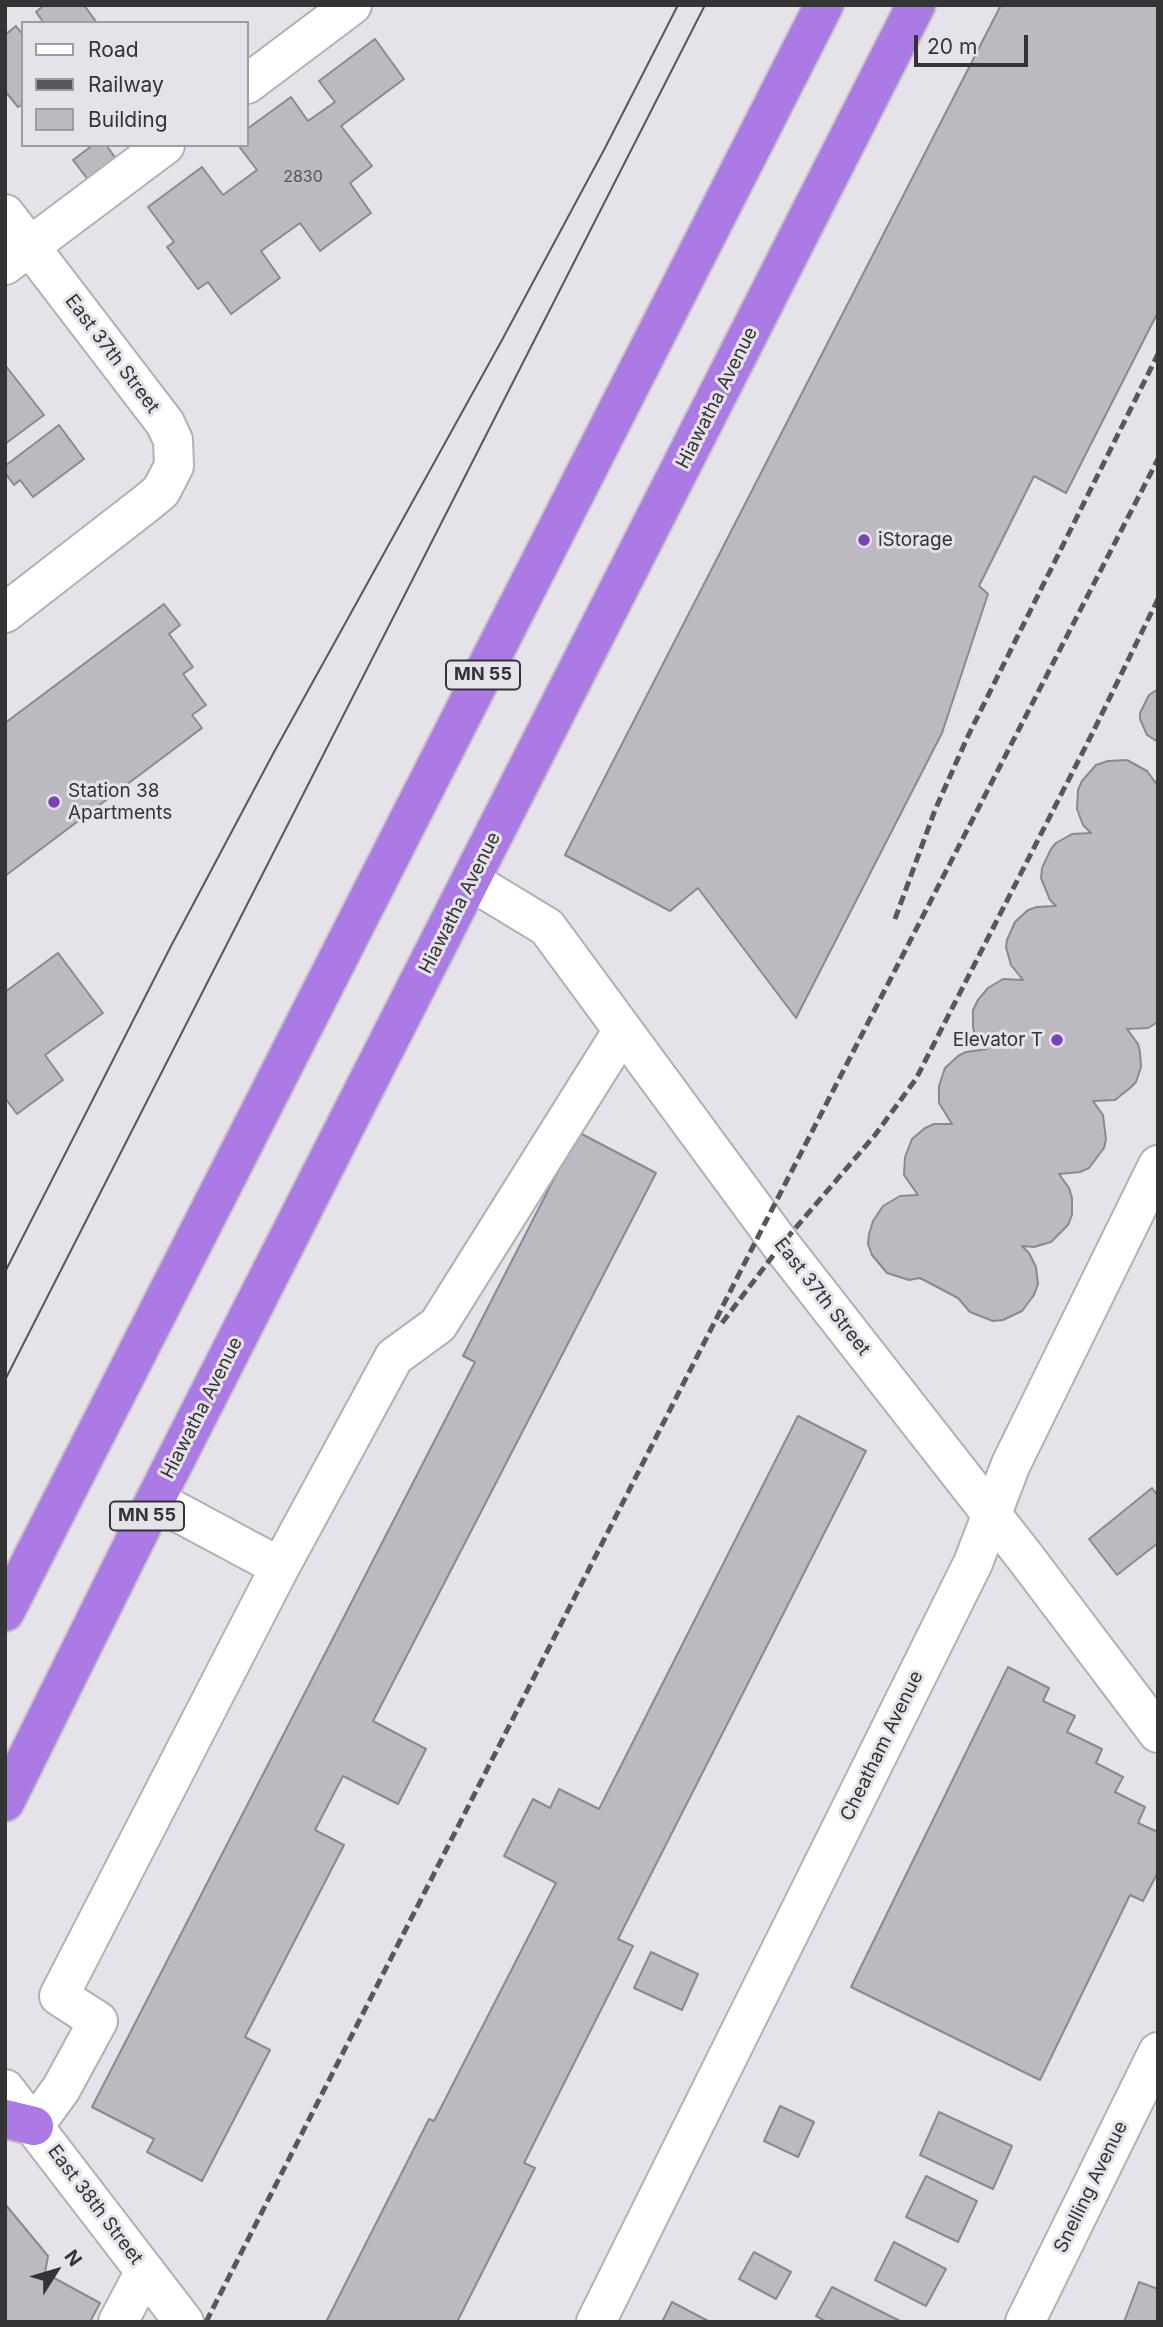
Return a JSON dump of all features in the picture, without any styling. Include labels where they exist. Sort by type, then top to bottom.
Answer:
[{"type":"highway","name":"MN 55","points":[[5,1612],[824,5]]},
{"type":"highway","name":"Hiawatha Avenue","points":[[5,1802],[155,1500],[916,5]]},
{"type":"street","points":[[248,83],[352,5]]},
{"type":"street","points":[[18,256],[162,147]]},
{"type":"street","name":"East 37th Street","points":[[5,214],[18,256],[165,423],[173,440],[174,466],[161,491],[5,613]]},
{"type":"street","name":"East 37th Street","points":[[471,881],[547,927],[773,1234],[990,1516],[1025,1557],[1158,1733]]},
{"type":"street","points":[[20,2123],[61,2089],[97,2021],[59,1996],[282,1563],[394,1357],[438,1325],[623,1030]]},
{"type":"street","name":"Cheatham Avenue","points":[[596,2322],[973,1563],[1011,1464],[1158,1165]]},
{"type":"street","points":[[155,1500],[280,1567],[282,1563]]},
{"type":"street","name":"Snelling Avenue","points":[[1029,2320],[1158,2052]]},
{"type":"street","name":"East 38th Street","points":[[5,2089],[20,2123],[145,2271],[184,2322]]},
{"type":"street","points":[[118,2322],[145,2271]]},
{"type":"building","points":[[44,5],[84,5],[96,21],[43,21],[36,12]]},
{"type":"building","name":"iStorage","points":[[1001,5],[1158,5],[1158,312],[1066,493],[1034,476],[979,586],[988,594],[942,733],[796,1018],[698,888],[670,911],[565,855]]},
{"type":"building","points":[[16,26],[21,32],[21,105],[18,107],[5,91],[5,35]]},
{"type":"building","points":[[375,39],[404,79],[341,126],[372,166],[350,183],[371,213],[320,251],[300,223],[261,251],[280,278],[231,314],[208,282],[198,289],[167,247],[174,242],[148,207],[202,167],[223,195],[257,170],[240,147],[248,147],[248,128],[291,97],[308,121],[335,102],[319,81]]},
{"type":"building","points":[[90,147],[107,147],[117,160],[89,181],[73,160]]},
{"type":"building","points":[[5,365],[44,415],[5,444]]},
{"type":"building","points":[[59,425],[84,459],[33,497],[20,480],[14,485],[5,473],[5,466]]},
{"type":"building","name":"Station 38 Apartments","points":[[164,604],[180,625],[169,634],[193,667],[183,674],[206,705],[192,715],[202,728],[5,876],[5,723]]},
{"type":"building","points":[[1158,689],[1158,742],[1147,735],[1140,713],[1149,695]]},
{"type":"building","name":"Elevator T","points":[[1127,760],[1147,771],[1158,786],[1158,1022],[1148,1028],[1127,1029],[1138,1044],[1140,1052],[1141,1067],[1136,1082],[1115,1100],[1093,1101],[1103,1115],[1106,1139],[1104,1148],[1089,1168],[1080,1172],[1059,1174],[1069,1188],[1072,1198],[1072,1215],[1068,1225],[1051,1242],[1034,1247],[1022,1246],[1036,1267],[1038,1284],[1034,1295],[1022,1311],[1003,1320],[993,1321],[970,1312],[958,1298],[920,1278],[909,1280],[887,1273],[872,1255],[868,1244],[869,1234],[873,1221],[883,1206],[900,1196],[918,1195],[904,1175],[905,1157],[912,1139],[934,1124],[952,1124],[939,1103],[939,1086],[945,1068],[966,1052],[987,1049],[975,1036],[973,1027],[973,1010],[978,1000],[988,988],[1003,979],[1023,980],[1011,965],[1007,940],[1015,922],[1028,910],[1056,906],[1050,900],[1041,878],[1042,868],[1051,849],[1072,834],[1091,833],[1083,825],[1077,809],[1078,790],[1082,781],[1096,765]]},
{"type":"building","points":[[58,953],[103,1013],[45,1055],[63,1080],[17,1114],[5,1098],[5,992]]},
{"type":"building","points":[[578,1132],[656,1173],[373,1721],[426,1749],[398,1804],[343,1776],[315,1830],[344,1845],[245,2037],[270,2050],[202,2181],[147,2152],[154,2139],[92,2107],[475,1362],[463,1356]]},
{"type":"building","points":[[798,1416],[866,1451],[618,1939],[633,1946],[524,2163],[535,2168],[457,2322],[326,2322],[429,2119],[434,2121],[556,1883],[504,1856],[533,1799],[550,1808],[559,1789],[599,1809]]},
{"type":"building","points":[[1152,1488],[1158,1496],[1158,1543],[1117,1575],[1089,1539]]},
{"type":"building","points":[[1008,1667],[1049,1688],[1043,1701],[1075,1716],[1067,1732],[1102,1749],[1096,1763],[1123,1777],[1115,1792],[1145,1807],[1138,1823],[1158,1832],[1158,1872],[1143,1901],[1130,1895],[1040,2080],[851,1987]]},
{"type":"building","points":[[651,1952],[698,1974],[682,2010],[634,1988]]},
{"type":"building","points":[[780,2106],[814,2122],[798,2157],[764,2141]]},
{"type":"building","points":[[939,2112],[1012,2146],[993,2189],[920,2155]]},
{"type":"building","points":[[926,2176],[977,2201],[958,2242],[906,2217]]},
{"type":"building","points":[[5,2204],[48,2256],[45,2273],[100,2303],[90,2322],[5,2322]]},
{"type":"building","points":[[894,2242],[946,2269],[926,2306],[875,2280]]},
{"type":"building","points":[[754,2252],[791,2272],[776,2299],[739,2279]]},
{"type":"building","points":[[1139,2282],[1158,2289],[1158,2322],[1124,2322]]},
{"type":"building","points":[[832,2287],[902,2322],[827,2322],[816,2316]]},
{"type":"building","points":[[672,2302],[710,2322],[662,2322]]},
{"type":"tram line","points":[[5,1272],[171,946],[274,752],[502,340],[678,5]]},
{"type":"tram line","points":[[5,1380],[705,5]]},
{"type":"railway","points":[[895,919],[935,810],[968,736],[1158,354]]},
{"type":"railway","points":[[206,2322],[765,1223],[1158,459]]},
{"type":"railway","points":[[722,1323],[781,1245],[875,1135],[916,1079],[1158,599]]},
{"type":"place","name":"iStorage","points":[[864,540]]},
{"type":"place","name":"Station 38 Apartments","points":[[54,802]]},
{"type":"place","name":"Elevator T","points":[[1057,1040]]}]
